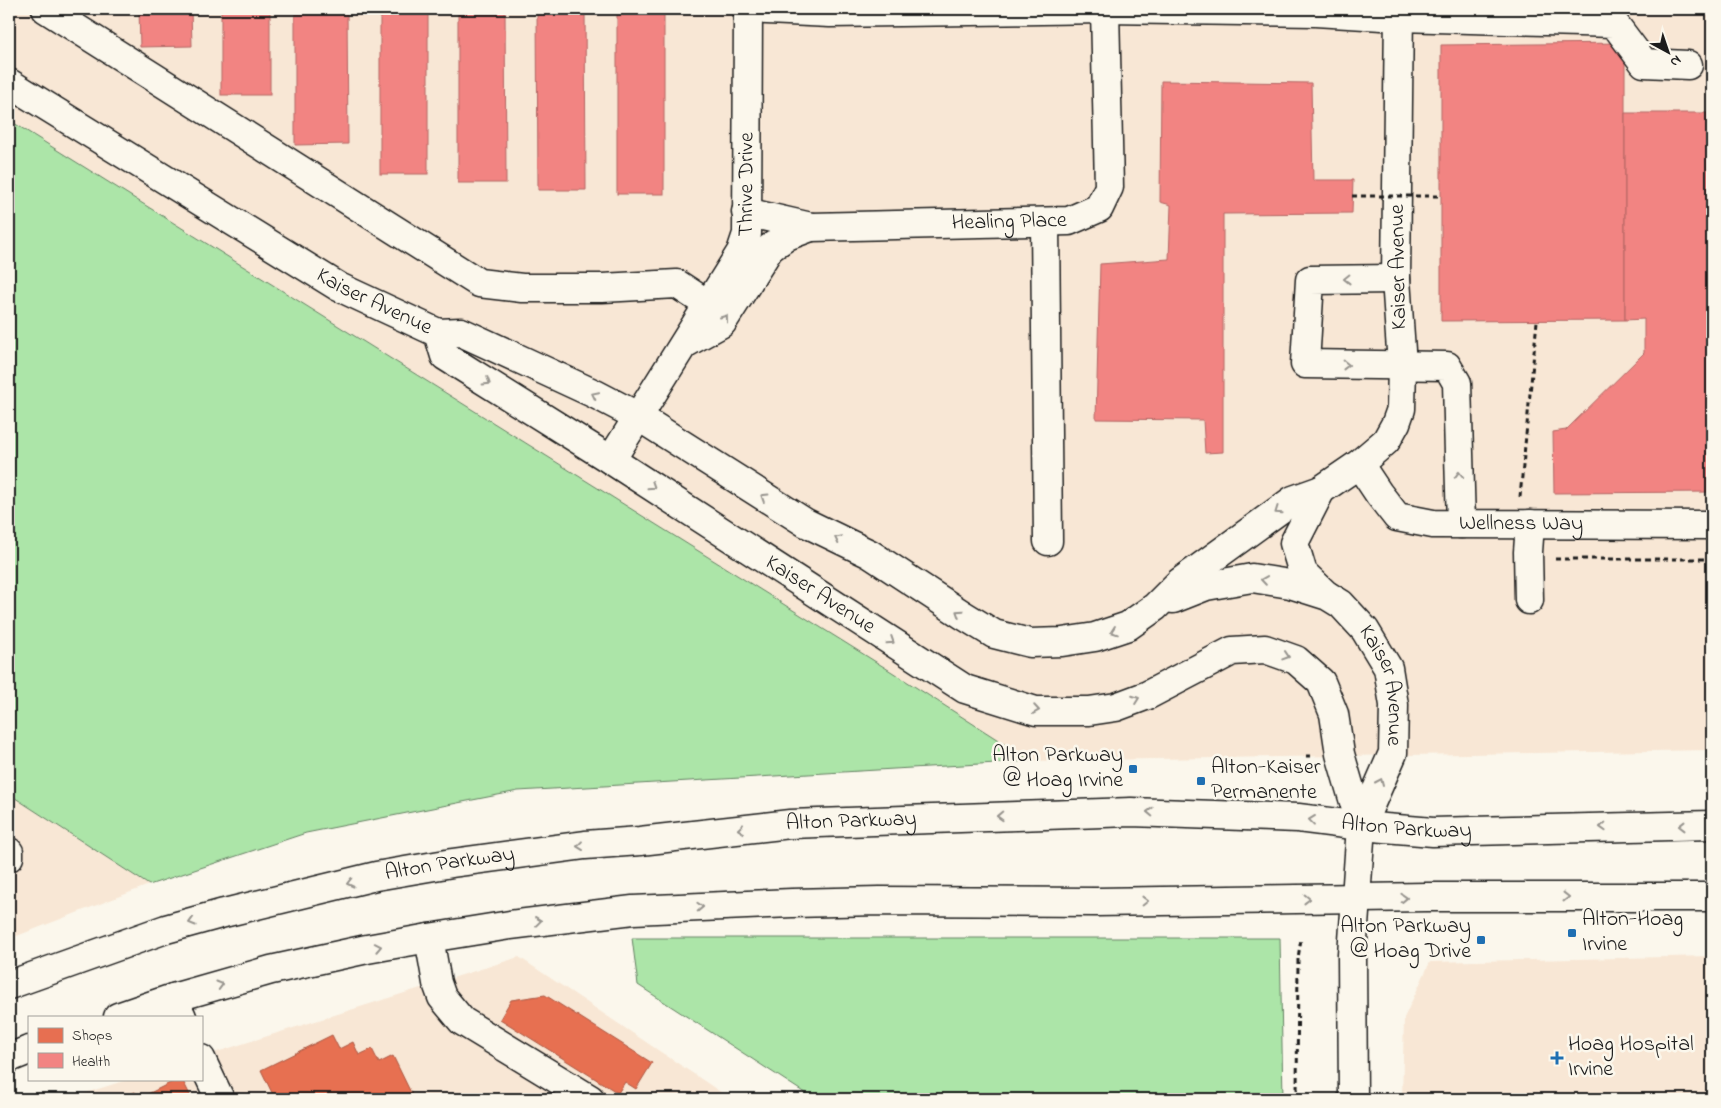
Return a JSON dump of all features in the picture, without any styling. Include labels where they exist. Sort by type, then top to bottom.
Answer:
[{"type":"street","points":[[46,9],[479,283],[522,288],[602,288],[677,284],[709,304]]},
{"type":"street","points":[[748,9],[830,13],[1105,9],[1399,13],[1614,23],[1644,62],[1688,65]]},
{"type":"street","name":"Thrive Drive","points":[[611,460],[741,252],[747,234],[748,9]]},
{"type":"street","name":"Healing Place","points":[[746,212],[811,227],[1069,221],[1099,208],[1109,187],[1105,9]]},
{"type":"street","name":"Kaiser Avenue","points":[[9,83],[339,287],[438,333],[461,332],[595,394],[639,417],[806,523],[870,554],[994,634],[1030,642],[1062,642],[1095,637],[1128,626],[1156,606],[1180,582],[1293,500],[1321,490],[1359,464],[1386,440],[1396,423],[1401,409],[1402,366],[1396,279],[1399,13]]},
{"type":"street","points":[[1044,222],[1048,541]]},
{"type":"street","name":"Thrive Drive","points":[[685,343],[722,324],[770,248],[787,236],[811,227]]},
{"type":"street","points":[[1396,279],[1310,280],[1305,364],[1447,366],[1457,383],[1461,524]]},
{"type":"street","name":"Kaiser Avenue","points":[[438,333],[445,356],[611,460],[965,689],[1036,711],[1089,711],[1116,707],[1148,695],[1232,651],[1265,649],[1296,660],[1320,682],[1334,714],[1340,754],[1361,826]]},
{"type":"street","name":"Wellness Way","points":[[1359,464],[1397,517],[1433,524],[1712,525]]},
{"type":"street","name":"Kaiser Avenue","points":[[1321,490],[1294,542],[1303,573],[1328,596],[1341,604],[1365,630],[1388,668],[1394,705],[1393,753],[1361,826]]},
{"type":"street","points":[[1524,524],[1529,559],[1529,600]]},
{"type":"street","name":"Kaiser Avenue","points":[[1156,606],[1206,586],[1252,578],[1290,584],[1328,596]]},
{"type":"street","name":"Alton Parkway","points":[[9,985],[166,929],[376,876],[452,863],[585,845],[640,841],[790,824],[1131,812],[1298,818],[1361,826],[1434,832],[1712,826]]},
{"type":"street","points":[[1353,1099],[1352,955],[1361,826]]},
{"type":"street","points":[[125,1016],[178,1008],[271,970],[429,938],[510,925],[633,910],[792,903],[1355,900],[1424,897],[1712,897]]},
{"type":"street","points":[[429,938],[437,983],[442,997],[462,1021],[590,1099]]},
{"type":"street","points":[[9,1058],[28,1050]]},
{"type":"street","points":[[202,1061],[220,1099]]},
{"type":"path","points":[[1352,196],[1441,196]]},
{"type":"path","points":[[1524,524],[1537,321]]},
{"type":"path","points":[[1529,559],[1712,559]]},
{"type":"path","points":[[1297,1099],[1298,958],[1301,939]]},
{"type":"shaded area","points":[[9,9],[1712,9],[1712,750],[1031,761],[892,672],[9,120]]},
{"type":"shaded area","points":[[9,794],[149,885],[9,939]]},
{"type":"shaded area","name":"Hoag Hospital Irvine","points":[[1712,956],[1712,1099],[1402,1099],[1404,1018],[1430,962]]},
{"type":"shaded area","points":[[519,957],[731,1099],[66,1099],[127,1080],[202,1080],[202,1057]]},
{"type":"green space","points":[[9,120],[892,672],[1031,761],[518,791],[306,833],[149,885],[9,794]]},
{"type":"green space","points":[[632,938],[1280,938],[1283,1099],[814,1099],[638,985]]},
{"type":"building: Shops","points":[[545,995],[652,1063],[636,1089],[625,1082],[618,1093],[500,1019],[511,1000]]},
{"type":"building: Shops","points":[[332,1035],[339,1049],[353,1042],[359,1055],[372,1049],[379,1063],[393,1056],[414,1099],[275,1099],[261,1070]]},
{"type":"building: Shops","points":[[176,1080],[182,1080],[192,1099],[138,1099]]},
{"type":"building: Shops","points":[[135,1092],[138,1099],[120,1099]]},
{"type":"building: Health","points":[[139,9],[191,9],[192,46],[140,47]]},
{"type":"building: Health","points":[[221,9],[270,9],[270,95],[221,95]]},
{"type":"building: Health","points":[[295,9],[347,9],[348,144],[295,145]]},
{"type":"building: Health","points":[[380,9],[428,9],[428,174],[380,174]]},
{"type":"building: Health","points":[[458,9],[505,9],[506,183],[458,183]]},
{"type":"building: Health","points":[[537,9],[585,9],[586,190],[538,190]]},
{"type":"building: Health","points":[[617,9],[664,9],[664,194],[617,194]]},
{"type":"building: Health","points":[[1625,43],[1625,320],[1441,321],[1441,45]]},
{"type":"building: Health","points":[[1161,81],[1311,83],[1313,180],[1353,180],[1352,213],[1223,214],[1223,452],[1205,453],[1203,420],[1096,419],[1100,264],[1169,259],[1171,205],[1160,202]]},
{"type":"building: Health","points":[[1625,113],[1712,113],[1712,492],[1554,493],[1553,432],[1566,430],[1644,353],[1644,319],[1625,320]]},
{"type":"place","name":"Alton Parkway @ Hoag Irvine","points":[[1133,769]]},
{"type":"place","name":"Alton-Kaiser Permanente","points":[[1201,781]]},
{"type":"place","name":"Alton-Hoag Irvine","points":[[1572,933]]},
{"type":"place","name":"Alton Parkway @ Hoag Drive","points":[[1481,940]]},
{"type":"place","name":"Hoag Hospital Irvine","points":[[1557,1058]]}]
